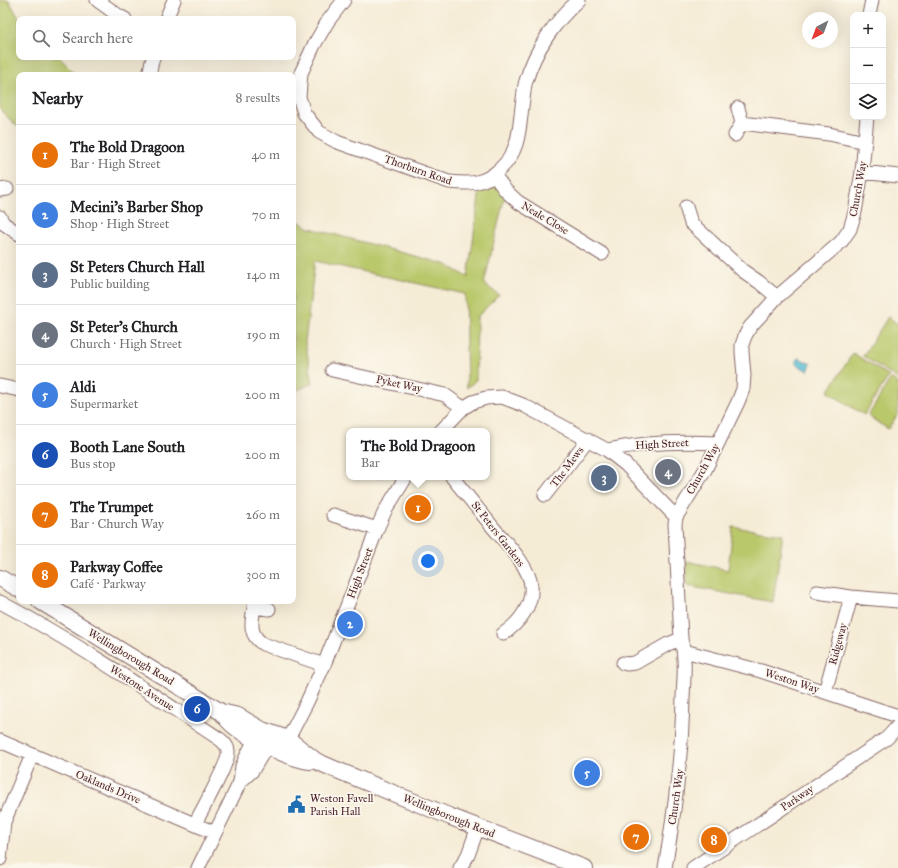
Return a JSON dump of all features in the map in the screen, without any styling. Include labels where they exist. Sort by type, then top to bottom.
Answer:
[{"type":"main road","points":[[0,578],[16,587]]},
{"type":"main road","name":"Wellingborough Road","points":[[45,604],[221,712],[238,716],[263,739],[302,760],[316,761]]},
{"type":"main road","name":"Wellingborough Road","points":[[263,739],[288,739],[316,761],[478,827],[584,868]]},
{"type":"street","points":[[98,0],[119,16]]},
{"type":"street","points":[[167,16],[174,0]]},
{"type":"street","name":"Thorburn Road","points":[[344,0],[324,27],[301,73],[299,97],[304,113],[318,132],[337,142],[449,182],[466,184],[481,182],[494,175],[508,162],[517,146],[525,82],[539,50],[567,11],[579,0]]},
{"type":"street","points":[[870,12],[872,0]]},
{"type":"street","points":[[150,72],[152,60]]},
{"type":"street","points":[[735,135],[742,123],[738,108]]},
{"type":"street","name":"Church Way","points":[[665,868],[682,751],[683,645],[674,524],[676,516],[705,470],[743,389],[744,375],[742,352],[745,336],[754,322],[777,297],[841,242],[850,229],[855,212],[862,172],[867,120]]},
{"type":"street","points":[[742,123],[829,134],[865,142]]},
{"type":"street","points":[[862,172],[898,176]]},
{"type":"street","name":"Neale Close","points":[[494,175],[506,191],[518,202],[602,254]]},
{"type":"street","points":[[686,207],[691,223],[743,271],[777,297]]},
{"type":"street","points":[[0,217],[3,223],[16,233]]},
{"type":"street","name":"Pyket Way","points":[[332,370],[445,395],[463,408]]},
{"type":"street","points":[[0,386],[16,389]]},
{"type":"street","name":"High Street","points":[[444,428],[463,408],[473,402],[486,398],[502,397],[523,405],[606,450],[626,465],[676,516]]},
{"type":"street","name":"The Mews","points":[[545,495],[588,439]]},
{"type":"street","name":"High Street","points":[[606,450],[623,446],[666,442],[685,441],[718,443]]},
{"type":"street","name":"High Street","points":[[288,739],[324,665],[377,529],[404,480]]},
{"type":"street","name":"St Peters Gardens","points":[[454,480],[518,558],[528,573],[531,586],[530,600],[524,614],[513,627],[503,634]]},
{"type":"street","points":[[333,515],[377,529]]},
{"type":"street","points":[[817,592],[898,602]]},
{"type":"street","name":"Ridgeway","points":[[825,692],[851,596]]},
{"type":"street","name":"Westone Avenue","points":[[0,602],[68,641],[221,740],[228,750],[226,763],[197,820],[196,825]]},
{"type":"street","points":[[269,609],[254,604],[251,626],[252,631],[258,641],[324,665]]},
{"type":"street","points":[[623,663],[635,663],[668,644],[683,645]]},
{"type":"street","name":"Weston Way","points":[[683,645],[898,716]]},
{"type":"street","name":"Parkway","points":[[693,868],[887,738],[898,726]]},
{"type":"street","points":[[198,868],[240,782],[252,771],[263,739]]},
{"type":"street","name":"Oaklands Drive","points":[[0,741],[215,833]]},
{"type":"street","points":[[0,854],[4,822],[32,755]]},
{"type":"street","points":[[460,868],[468,855],[478,827]]},
{"type":"green space","points":[[0,0],[9,0],[18,16],[16,16],[16,60],[62,60],[74,72],[16,72],[16,125],[0,110]]},
{"type":"green space","points":[[494,175],[506,191],[484,284],[499,295],[477,317],[476,380],[467,388],[465,294],[315,261],[305,342],[313,383],[296,391],[296,220],[310,228],[445,264],[468,277],[481,182]]},
{"type":"green space","points":[[888,317],[898,324],[898,379],[863,356]]},
{"type":"green space","points":[[853,353],[889,376],[864,415],[828,392]]},
{"type":"green space","points":[[891,378],[898,383],[898,414],[888,429],[868,416]]},
{"type":"green space","points":[[733,527],[783,534],[773,602],[687,586],[686,561],[728,570]]},
{"type":"water","points":[[799,358],[811,364],[808,371],[796,364],[796,360]]},
{"type":"place","name":"St Peter's Church","points":[[668,472]]},
{"type":"place","name":"St Peters Church Hall","points":[[604,478]]},
{"type":"place","name":"The Bold Dragoon","points":[[418,508]]},
{"type":"place","name":"Mecini's Barber Shop","points":[[350,624]]},
{"type":"place","name":"Booth Lane South","points":[[197,709]]},
{"type":"place","name":"Aldi","points":[[587,773]]},
{"type":"place","name":"Weston Favell Parish Hall","points":[[297,804]]},
{"type":"place","name":"The Trumpet","points":[[636,837]]},
{"type":"place","name":"Parkway Coffee","points":[[714,840]]}]
